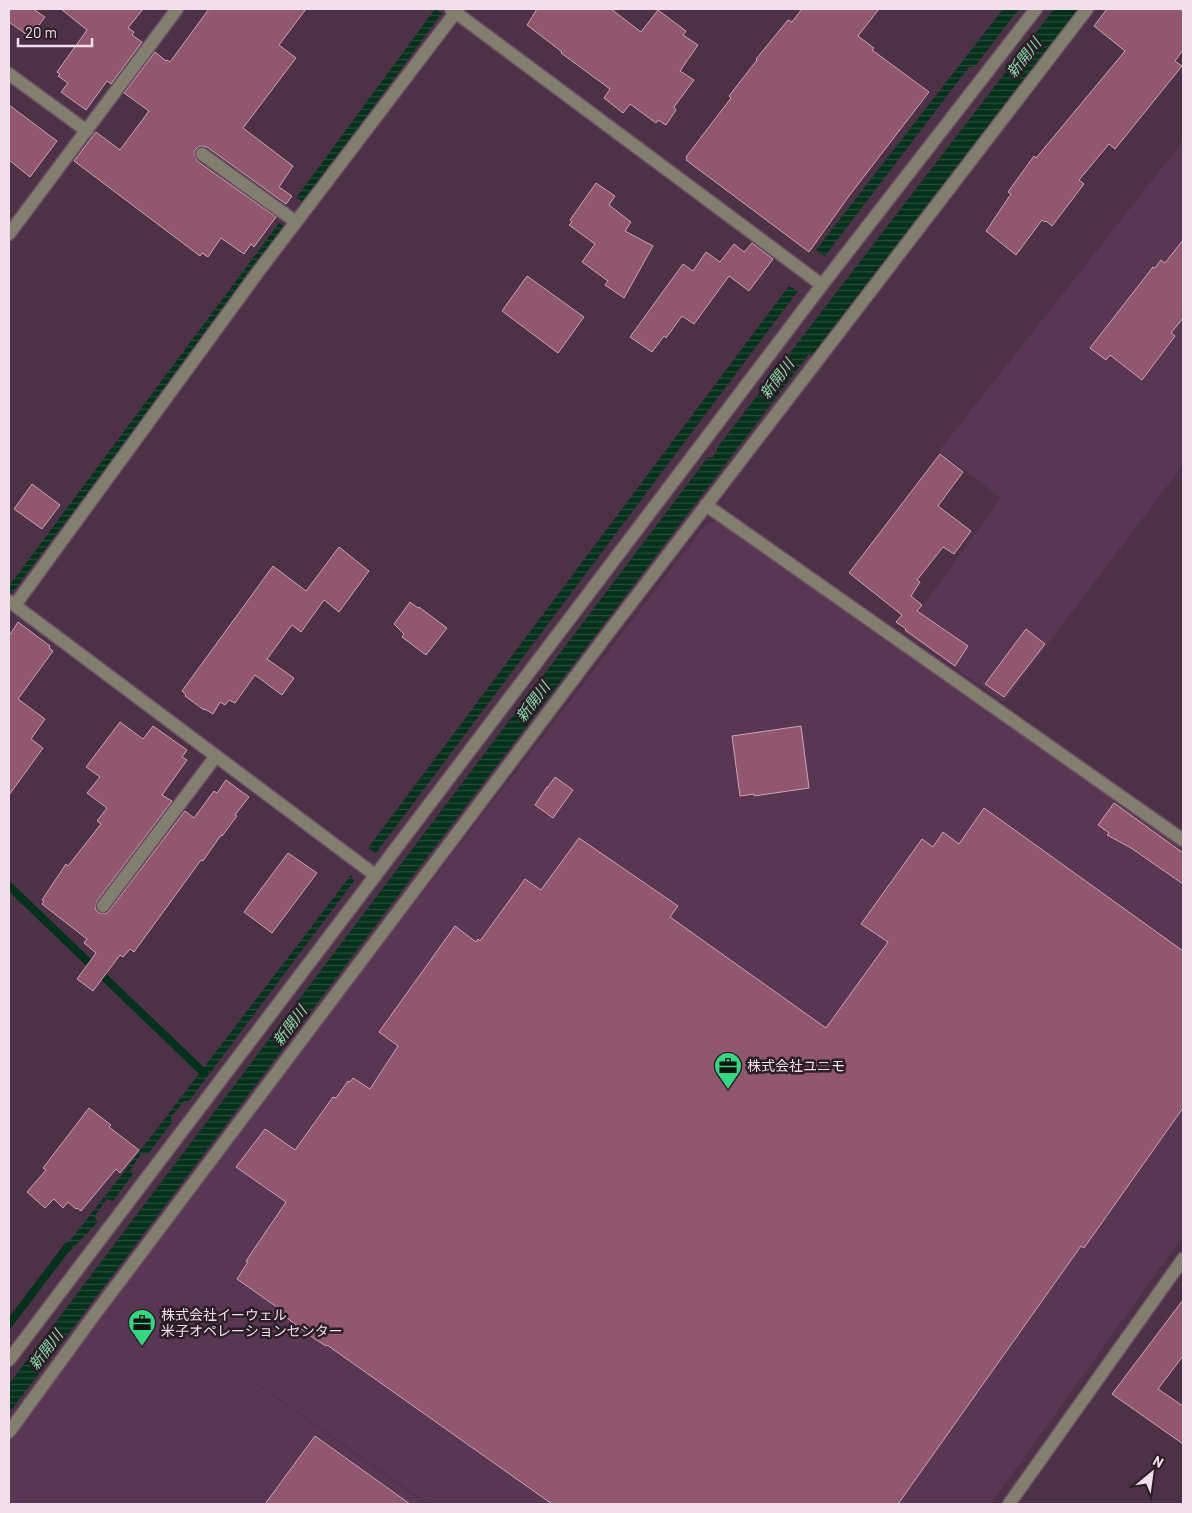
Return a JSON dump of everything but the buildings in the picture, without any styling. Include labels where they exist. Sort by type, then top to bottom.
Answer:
[{"type":"street","points":[[9,234],[177,9]]},
{"type":"street","points":[[9,1432],[94,1314],[706,505],[1088,9]]},
{"type":"street","points":[[375,875],[12,603],[455,10],[822,285]]},
{"type":"street","points":[[9,1360],[1030,11]]},
{"type":"street","points":[[9,74],[87,131]]},
{"type":"street","points":[[202,154],[296,222]]},
{"type":"street","points":[[706,505],[1183,840]]},
{"type":"street","points":[[103,906],[216,756]]},
{"type":"street","points":[[1009,1504],[1183,1261]]},
{"type":"shaded area","points":[[1183,141],[1183,465],[1004,702],[904,632],[1001,498],[939,451]]},
{"type":"shaded area","name":"株式会社ユニモ","points":[[719,521],[1183,848],[1183,1236],[991,1504],[428,1504],[123,1289],[334,1008],[707,523]]},
{"type":"shaded area","name":"株式会社イーウェル 米子オペレーションセンター","points":[[123,1289],[426,1504],[9,1504],[9,1443]]},
{"type":"water","points":[[435,9],[442,13],[304,202],[296,198]]},
{"type":"water","points":[[1003,9],[1019,9],[975,66],[969,67],[825,256],[816,250]]},
{"type":"water","name":"新開川","points":[[1054,9],[1080,9],[815,356],[809,354],[9,1413],[9,1384],[708,457],[712,458],[717,448]]},
{"type":"water","points":[[279,223],[285,227],[12,593],[9,592],[9,586]]},
{"type":"water","points":[[789,286],[798,291],[376,853],[368,848]]},
{"type":"water","points":[[351,875],[354,881],[189,1101],[184,1101],[171,1117],[172,1122],[148,1154],[142,1153],[130,1170],[133,1174],[113,1201],[107,1199],[94,1217],[98,1222],[66,1255],[61,1252],[127,1168]]},
{"type":"waterway","points":[[9,886],[204,1073]]},
{"type":"waterway","points":[[9,1324],[68,1246]]},
{"type":"place","name":"株式会社ユニモ","points":[[728,1090]]},
{"type":"place","name":"株式会社イーウェル 米子オペレーションセンター","points":[[142,1347]]}]
